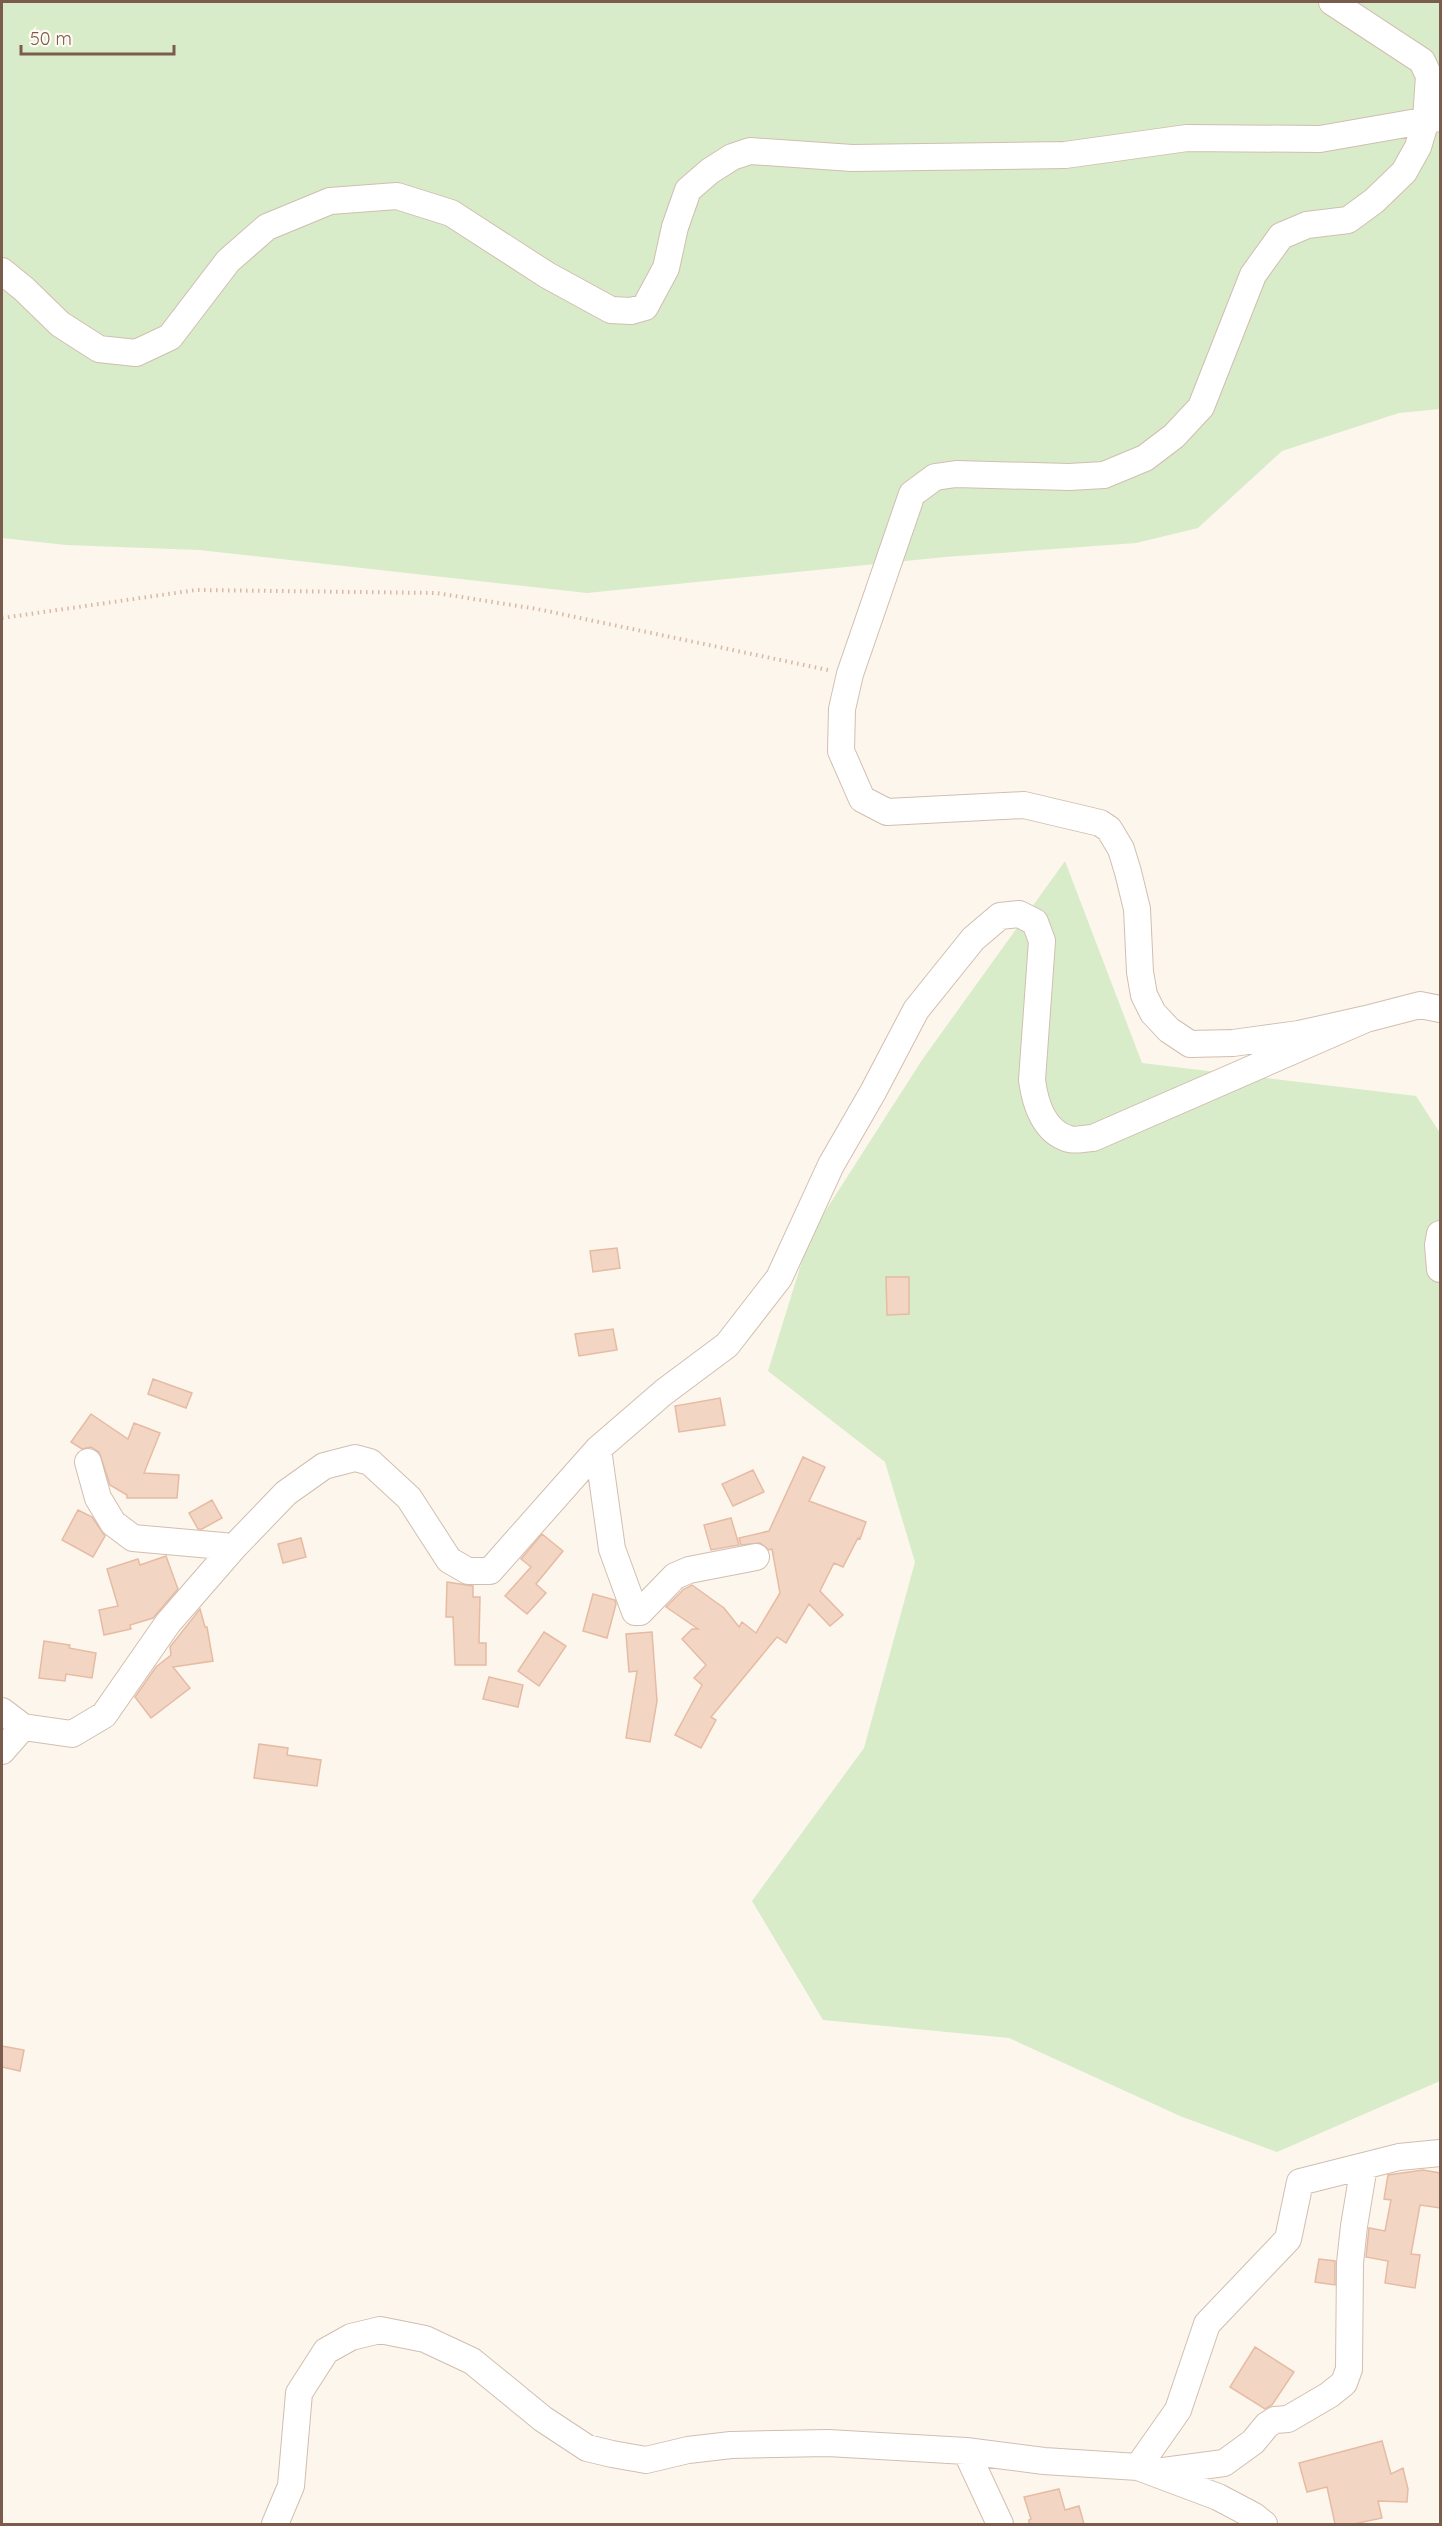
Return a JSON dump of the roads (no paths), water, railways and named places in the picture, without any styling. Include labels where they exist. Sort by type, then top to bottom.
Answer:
[{"type":"street","points":[[1332,2],[1422,61],[1429,76],[1433,119],[1404,172],[1374,201],[1348,220],[1307,225],[1281,236],[1253,275],[1201,407],[1174,436],[1145,458],[1104,475],[1069,477],[956,474],[935,477],[912,494],[850,674],[842,709],[841,751],[862,799],[887,812],[1024,805],[1100,823],[1109,829],[1121,849],[1137,909],[1140,972],[1144,995],[1153,1013],[1169,1030],[1190,1044],[1233,1043],[1288,1035],[1366,1020],[1420,1005],[1440,1009]]},
{"type":"street","points":[[2,271],[60,324],[99,349],[136,353],[170,338],[228,261],[267,227],[330,201],[397,196],[451,213],[547,275],[611,310],[631,311],[645,307],[666,268],[675,227],[688,190],[710,171],[732,157],[750,151],[852,158],[1065,155],[1187,138],[1320,139],[1433,119]]},
{"type":"street","points":[[2,1711],[23,1727],[72,1734],[104,1715],[168,1623],[234,1547],[286,1493],[324,1466],[355,1458],[370,1462],[409,1498],[449,1560],[468,1571],[490,1571],[598,1449],[664,1392],[726,1345],[779,1278],[831,1165],[916,1010],[973,939],[1000,916],[1019,914],[1035,922],[1042,941],[1032,1080],[1035,1103],[1050,1127],[1069,1139],[1093,1138],[1366,1020]]},
{"type":"street","points":[[1440,1234],[1438,1245],[1440,1269]]},
{"type":"street","points":[[598,1449],[612,1549],[634,1612],[640,1612],[661,1589],[682,1573],[756,1557]]},
{"type":"street","points":[[88,1462],[98,1498],[113,1523],[133,1538],[234,1547]]},
{"type":"street","points":[[2,1751],[23,1727]]},
{"type":"street","points":[[1145,2470],[1178,2409],[1207,2324],[1288,2240],[1300,2182],[1399,2157],[1440,2153]]},
{"type":"street","points":[[275,2524],[291,2486],[299,2393],[326,2351],[351,2337],[380,2330],[425,2339],[472,2361],[543,2419],[586,2448],[646,2460],[688,2450],[731,2445],[828,2443],[966,2451],[1145,2470],[1224,2463],[1253,2442],[1267,2425],[1275,2420],[1288,2419],[1307,2409],[1344,2383],[1349,2369],[1352,2243],[1364,2166]]},
{"type":"street","points":[[966,2451],[1000,2524]]},
{"type":"street","points":[[1145,2470],[1218,2497],[1254,2516],[1264,2524]]}]
